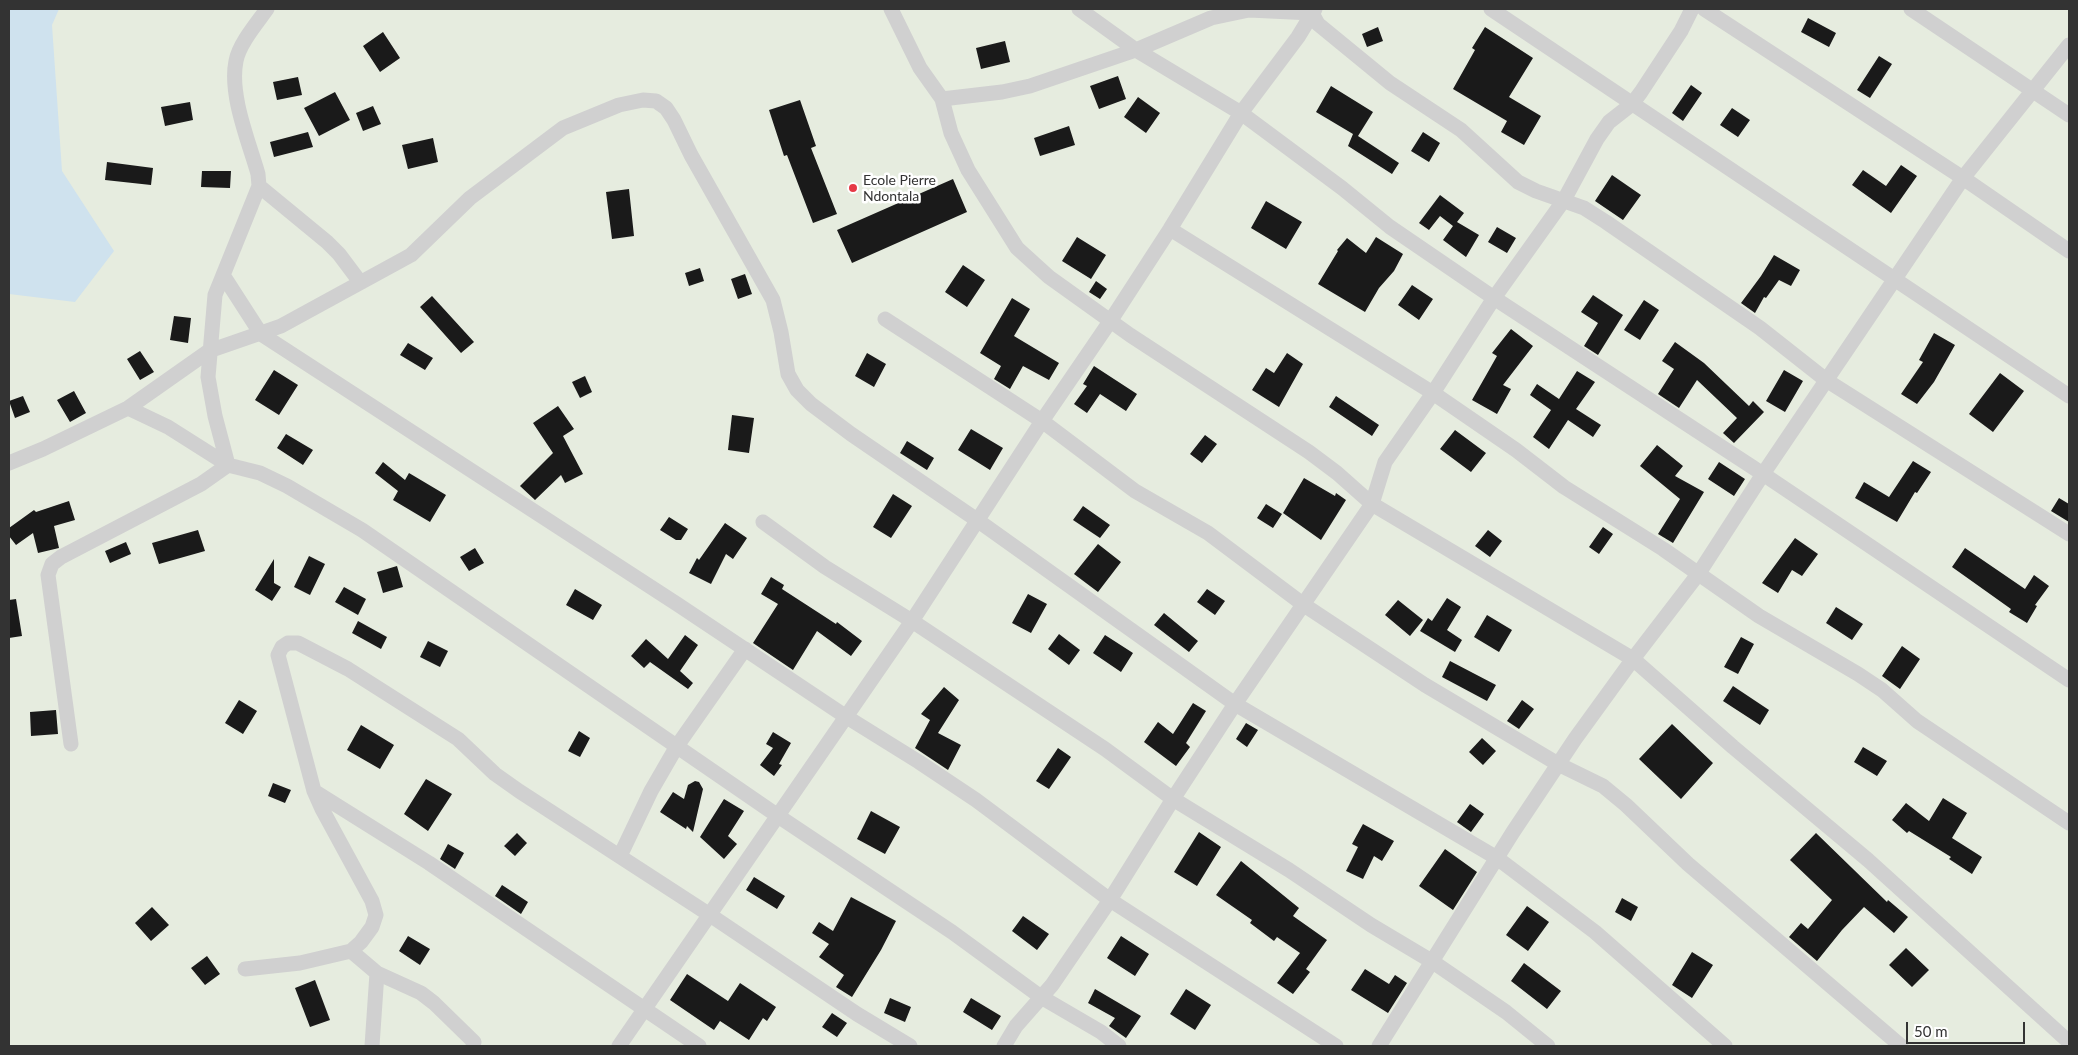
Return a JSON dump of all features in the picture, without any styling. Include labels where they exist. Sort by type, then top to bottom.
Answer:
[{"type":"street","points":[[228,465],[215,416],[208,377],[209,351],[215,294],[259,186],[258,174],[235,90],[236,61],[251,31],[267,9]]},
{"type":"street","points":[[891,9],[920,68],[942,98],[951,133],[968,170],[1017,248],[1048,277],[1337,472],[1372,504],[1633,658],[1733,747],[1868,860],[2069,1042]]},
{"type":"street","points":[[1079,9],[1136,50],[1241,113],[1342,188],[1390,227],[1494,298],[1763,474],[2069,680]]},
{"type":"street","points":[[1491,9],[2069,396]]},
{"type":"street","points":[[1004,1046],[1016,1026],[1052,984],[1110,900],[1235,704],[1372,504],[1385,462],[1494,298],[1564,200],[1585,159],[1608,122],[1632,104],[1674,43],[1692,9]]},
{"type":"street","points":[[1704,9],[1963,178],[2069,251]]},
{"type":"street","points":[[1911,9],[2069,115]]},
{"type":"street","points":[[942,98],[1002,92],[1030,86],[1136,50],[1211,18],[1249,10],[1314,11]]},
{"type":"street","points":[[619,1046],[912,621],[1170,229],[1241,113],[1298,37],[1314,11]]},
{"type":"street","points":[[1314,11],[1318,24],[1390,82],[1461,130],[1518,182],[1536,191],[1584,208],[1599,217],[1760,328],[1826,380],[2069,534]]},
{"type":"street","points":[[1380,1046],[1558,764],[1633,658],[1699,573],[1763,474],[1963,178],[2069,45]]},
{"type":"street","points":[[10,460],[43,449],[128,408],[209,351],[261,334],[302,316],[411,255],[470,198],[563,128],[619,105],[644,100],[656,101],[666,108],[674,120],[691,155],[774,300],[788,374],[797,390],[811,404],[850,434],[977,520],[1235,704],[1497,858],[1595,932],[1725,1046]]},
{"type":"street","points":[[259,186],[327,242],[339,254],[360,282]]},
{"type":"street","points":[[1170,229],[1432,393],[1516,450],[1564,487],[1699,573],[1760,616],[1882,690],[1917,721],[2069,823]]},
{"type":"street","points":[[223,275],[261,334],[845,716],[919,762],[976,800],[1110,900],[1336,1046]]},
{"type":"street","points":[[885,319],[1042,421],[1135,491],[1208,533],[1304,605],[1459,707],[1558,764],[1604,786],[1688,864],[1901,1046]]},
{"type":"street","points":[[128,408],[168,428],[228,465],[260,474],[287,486],[362,530],[778,816],[952,932],[1041,997],[1101,1032],[1119,1046]]},
{"type":"street","points":[[71,744],[50,600],[48,575],[52,564],[61,557],[201,484],[228,465]]},
{"type":"street","points":[[763,522],[826,567],[912,621],[1105,749],[1173,799],[1289,870],[1371,925],[1433,962],[1506,1012],[1548,1046]]},
{"type":"street","points":[[245,970],[300,963],[352,951],[372,927],[376,915],[372,900],[322,810],[314,791],[278,655],[282,646],[288,643],[298,643],[348,669],[422,714],[458,739],[495,774],[519,792],[710,915],[849,1009],[910,1046]]},
{"type":"street","points":[[620,856],[677,746],[745,649]]},
{"type":"street","points":[[314,791],[421,858],[699,1046]]},
{"type":"street","points":[[352,951],[377,973],[421,993],[434,1003],[476,1045]]},
{"type":"street","points":[[372,1046],[377,973]]},
{"type":"shaded area","points":[[9,9],[2069,9],[2069,1046],[9,1046]]},
{"type":"water","points":[[9,9],[59,9],[52,25],[62,171],[114,251],[75,302],[9,294]]},
{"type":"building","points":[[1808,18],[1836,33],[1829,47],[1801,32]]},
{"type":"building","points":[[1378,27],[1383,41],[1367,47],[1362,34]]},
{"type":"building","points":[[1485,27],[1533,58],[1509,97],[1541,116],[1524,145],[1501,132],[1507,121],[1453,89],[1475,50],[1472,48]]},
{"type":"building","points":[[383,32],[400,58],[380,72],[363,46]]},
{"type":"building","points":[[1005,41],[1010,62],[981,69],[976,48]]},
{"type":"building","points":[[1879,56],[1892,64],[1870,98],[1857,90]]},
{"type":"building","points":[[1118,76],[1126,99],[1099,109],[1090,86]]},
{"type":"building","points":[[298,77],[302,95],[277,100],[273,82]]},
{"type":"building","points":[[1691,85],[1702,93],[1683,121],[1672,113]]},
{"type":"building","points":[[1331,86],[1373,112],[1358,136],[1399,163],[1392,174],[1348,146],[1353,134],[1316,112]]},
{"type":"building","points":[[335,92],[350,120],[319,136],[304,108]]},
{"type":"building","points":[[1138,97],[1160,113],[1146,133],[1124,117]]},
{"type":"building","points":[[800,100],[816,146],[811,148],[837,214],[813,223],[787,155],[784,156],[769,110]]},
{"type":"building","points":[[190,102],[193,120],[165,126],[161,107]]},
{"type":"building","points":[[373,106],[381,124],[363,131],[356,113]]},
{"type":"building","points":[[1732,108],[1750,120],[1738,137],[1720,125]]},
{"type":"building","points":[[1069,126],[1075,145],[1040,156],[1034,138]]},
{"type":"building","points":[[308,132],[313,147],[274,157],[270,142]]},
{"type":"building","points":[[1423,132],[1440,143],[1429,162],[1411,151]]},
{"type":"building","points":[[433,138],[438,162],[408,169],[402,145]]},
{"type":"building","points":[[107,162],[153,168],[151,185],[105,180]]},
{"type":"building","points":[[1901,165],[1917,176],[1891,213],[1852,185],[1863,170],[1886,186]]},
{"type":"building","points":[[202,171],[231,171],[230,188],[201,187]]},
{"type":"building","points":[[1612,175],[1641,195],[1623,220],[1595,201]]},
{"type":"building","points":[[953,179],[967,212],[852,263],[837,230]]},
{"type":"building","points":[[629,189],[634,236],[612,239],[606,192]]},
{"type":"building","points":[[1440,195],[1464,213],[1457,222],[1479,235],[1466,257],[1443,240],[1453,226],[1440,216],[1429,230],[1419,223]]},
{"type":"building","points":[[1266,201],[1302,222],[1286,249],[1251,228]]},
{"type":"building","points":[[1497,227],[1516,238],[1507,253],[1488,242]]},
{"type":"building","points":[[1077,237],[1106,255],[1091,279],[1062,261]]},
{"type":"building","points":[[1376,237],[1403,254],[1394,271],[1379,288],[1365,312],[1318,284],[1337,250],[1347,238],[1366,253]]},
{"type":"building","points":[[1774,255],[1800,270],[1791,286],[1779,280],[1766,298],[1764,297],[1755,313],[1741,303]]},
{"type":"building","points":[[963,265],[985,280],[967,307],[945,292]]},
{"type":"building","points":[[700,268],[704,281],[689,286],[685,273]]},
{"type":"building","points":[[745,274],[752,294],[738,299],[731,279]]},
{"type":"building","points":[[1096,281],[1107,289],[1100,299],[1089,292]]},
{"type":"building","points":[[1412,285],[1433,299],[1419,320],[1398,305]]},
{"type":"building","points":[[1593,295],[1623,315],[1598,355],[1584,346],[1598,323],[1581,312]]},
{"type":"building","points":[[432,296],[474,342],[461,353],[420,307]]},
{"type":"building","points":[[1012,298],[1030,309],[1014,336],[1059,363],[1049,380],[1023,366],[1010,389],[994,379],[1001,366],[980,353]]},
{"type":"building","points":[[1644,300],[1659,310],[1640,340],[1624,330]]},
{"type":"building","points":[[174,316],[191,318],[188,343],[170,340]]},
{"type":"building","points":[[1511,329],[1533,346],[1503,385],[1511,389],[1497,414],[1472,400],[1497,356],[1492,353]]},
{"type":"building","points":[[1934,333],[1955,345],[1934,382],[1917,404],[1901,394],[1923,362],[1919,360]]},
{"type":"building","points":[[1675,342],[1704,363],[1749,406],[1753,401],[1764,412],[1734,443],[1723,433],[1737,418],[1697,380],[1679,408],[1658,394],[1674,369],[1662,361]]},
{"type":"building","points":[[408,343],[433,358],[425,370],[400,355]]},
{"type":"building","points":[[140,351],[154,372],[140,380],[127,359]]},
{"type":"building","points":[[867,353],[886,364],[874,387],[855,376]]},
{"type":"building","points":[[1287,353],[1303,364],[1279,407],[1252,390],[1266,368],[1274,373]]},
{"type":"building","points":[[1094,366],[1137,394],[1126,411],[1100,394],[1087,413],[1074,404],[1087,386],[1083,384]]},
{"type":"building","points":[[274,370],[298,385],[279,415],[255,400]]},
{"type":"building","points":[[1784,370],[1803,381],[1785,412],[1766,401]]},
{"type":"building","points":[[1577,371],[1595,382],[1576,409],[1601,425],[1593,437],[1568,420],[1549,449],[1533,437],[1551,410],[1530,395],[1537,384],[1559,399]]},
{"type":"building","points":[[2000,373],[2024,391],[1993,432],[1969,414]]},
{"type":"building","points":[[585,376],[592,392],[580,398],[572,382]]},
{"type":"building","points":[[74,391],[86,413],[70,422],[57,400]]},
{"type":"building","points":[[23,396],[30,412],[15,418],[9,401]]},
{"type":"building","points":[[1336,396],[1379,425],[1372,436],[1329,407]]},
{"type":"building","points":[[558,406],[574,429],[563,436],[583,474],[565,483],[561,475],[535,500],[520,486],[553,453],[533,423]]},
{"type":"building","points":[[732,415],[754,418],[749,453],[728,450]]},
{"type":"building","points":[[971,429],[1003,448],[990,470],[958,450]]},
{"type":"building","points":[[1455,430],[1486,453],[1471,472],[1440,449]]},
{"type":"building","points":[[286,434],[313,450],[303,465],[277,448]]},
{"type":"building","points":[[1205,435],[1217,444],[1202,463],[1190,454]]},
{"type":"building","points":[[907,441],[934,458],[927,470],[900,453]]},
{"type":"building","points":[[1657,445],[1683,466],[1675,476],[1704,492],[1673,543],[1658,534],[1680,499],[1640,466]]},
{"type":"building","points":[[1913,461],[1931,472],[1917,493],[1915,492],[1897,522],[1855,498],[1864,482],[1889,497]]},
{"type":"building","points":[[383,462],[405,480],[409,473],[446,495],[430,522],[393,500],[398,491],[375,473]]},
{"type":"building","points":[[1719,462],[1745,479],[1734,496],[1708,479]]},
{"type":"building","points":[[1304,478],[1335,496],[1336,493],[1346,500],[1321,540],[1283,513]]},
{"type":"building","points":[[893,494],[912,506],[891,538],[873,527]]},
{"type":"building","points":[[2059,498],[2069,504],[2069,522],[2051,511]]},
{"type":"building","points":[[69,501],[75,520],[54,526],[59,548],[38,553],[33,533],[16,545],[9,536],[9,528],[34,510],[36,512]]},
{"type":"building","points":[[1266,504],[1282,514],[1273,528],[1257,518]]},
{"type":"building","points":[[1083,506],[1110,525],[1100,538],[1073,520]]},
{"type":"building","points":[[669,517],[688,529],[681,540],[676,540],[660,530]]},
{"type":"building","points":[[725,523],[747,538],[733,559],[726,554],[711,584],[689,573],[697,558],[699,560]]},
{"type":"building","points":[[1603,527],[1613,534],[1599,554],[1589,547]]},
{"type":"building","points":[[198,530],[205,551],[159,564],[152,543]]},
{"type":"building","points":[[1488,530],[1502,541],[1490,557],[1475,546]]},
{"type":"building","points":[[1795,538],[1818,554],[1802,576],[1792,570],[1778,593],[1762,583]]},
{"type":"building","points":[[126,542],[131,554],[110,563],[105,551]]},
{"type":"building","points":[[1098,544],[1121,562],[1098,592],[1074,574]]},
{"type":"building","points":[[475,548],[484,563],[469,571],[460,557]]},
{"type":"building","points":[[1965,548],[2025,589],[2034,575],[2049,586],[2035,605],[2037,606],[2027,623],[2009,612],[2011,609],[1952,567]]},
{"type":"building","points":[[309,556],[325,564],[310,595],[294,587]]},
{"type":"building","points":[[274,559],[274,583],[281,587],[272,601],[255,590]]},
{"type":"building","points":[[397,566],[403,587],[383,593],[377,572]]},
{"type":"building","points":[[771,577],[784,585],[782,589],[836,624],[837,622],[862,641],[851,656],[817,631],[793,670],[753,643],[778,604],[761,594]]},
{"type":"building","points":[[344,587],[366,599],[358,615],[335,602]]},
{"type":"building","points":[[575,589],[602,605],[593,620],[566,605]]},
{"type":"building","points":[[1207,589],[1225,601],[1215,615],[1197,602]]},
{"type":"building","points":[[1028,594],[1047,604],[1031,633],[1012,623]]},
{"type":"building","points":[[1447,598],[1461,607],[1447,630],[1462,640],[1455,652],[1420,631],[1428,618],[1432,621]]},
{"type":"building","points":[[16,599],[22,636],[9,638],[9,600]]},
{"type":"building","points":[[1398,600],[1423,620],[1410,636],[1385,615]]},
{"type":"building","points":[[1836,607],[1863,624],[1852,640],[1826,623]]},
{"type":"building","points":[[1164,613],[1198,641],[1189,652],[1154,625]]},
{"type":"building","points":[[1487,615],[1512,630],[1499,652],[1474,637]]},
{"type":"building","points":[[358,621],[387,637],[381,649],[352,633]]},
{"type":"building","points":[[1059,634],[1080,650],[1069,665],[1048,649]]},
{"type":"building","points":[[685,635],[698,645],[680,671],[693,683],[688,689],[650,662],[644,668],[631,656],[646,639],[668,659]]},
{"type":"building","points":[[1105,635],[1133,653],[1121,672],[1093,653]]},
{"type":"building","points":[[1741,637],[1754,644],[1738,674],[1724,667]]},
{"type":"building","points":[[428,641],[448,651],[440,667],[420,657]]},
{"type":"building","points":[[1902,646],[1920,659],[1900,689],[1882,676]]},
{"type":"building","points":[[1450,661],[1496,685],[1487,701],[1442,677]]},
{"type":"building","points":[[1733,686],[1769,710],[1760,725],[1723,701]]},
{"type":"building","points":[[944,687],[959,700],[938,733],[961,745],[948,770],[915,748],[930,720],[921,714]]},
{"type":"building","points":[[239,700],[257,711],[243,734],[225,723]]},
{"type":"building","points":[[1522,700],[1534,709],[1519,729],[1507,721]]},
{"type":"building","points":[[1193,703],[1206,711],[1186,743],[1190,747],[1176,766],[1144,742],[1158,722],[1173,734]]},
{"type":"building","points":[[56,710],[58,734],[31,736],[30,712]]},
{"type":"building","points":[[1246,723],[1258,730],[1247,747],[1236,739]]},
{"type":"building","points":[[1672,724],[1713,763],[1681,799],[1639,759]]},
{"type":"building","points":[[361,725],[394,745],[380,769],[347,750]]},
{"type":"building","points":[[579,731],[590,738],[580,757],[568,751]]},
{"type":"building","points":[[773,732],[791,743],[779,764],[782,765],[774,776],[760,765],[773,748],[766,744]]},
{"type":"building","points":[[1482,738],[1496,751],[1483,765],[1469,752]]},
{"type":"building","points":[[1863,747],[1887,761],[1877,776],[1854,762]]},
{"type":"building","points":[[1058,748],[1071,757],[1049,789],[1036,781]]},
{"type":"building","points":[[426,779],[452,794],[428,831],[404,814]]},
{"type":"building","points":[[695,781],[699,782],[703,789],[693,832],[687,826],[686,829],[660,812],[673,792],[684,799],[688,785]]},
{"type":"building","points":[[273,783],[291,790],[285,803],[268,796]]},
{"type":"building","points":[[1943,798],[1967,813],[1952,838],[1982,857],[1972,874],[1949,859],[1951,857],[1909,831],[1907,833],[1892,820],[1906,803],[1929,821]]},
{"type":"building","points":[[724,799],[744,811],[728,836],[737,844],[724,859],[700,837]]},
{"type":"building","points":[[1470,804],[1484,814],[1471,832],[1457,822]]},
{"type":"building","points":[[871,811],[900,827],[885,854],[857,839]]},
{"type":"building","points":[[1363,824],[1394,841],[1382,861],[1374,856],[1363,879],[1346,871],[1358,847],[1352,844]]},
{"type":"building","points":[[1199,832],[1221,847],[1197,886],[1174,872]]},
{"type":"building","points":[[517,833],[527,843],[515,856],[504,846]]},
{"type":"building","points":[[1816,833],[1887,902],[1888,900],[1908,917],[1894,933],[1864,907],[1817,961],[1789,937],[1801,923],[1808,929],[1832,900],[1790,860]]},
{"type":"building","points":[[448,844],[464,853],[455,869],[440,859]]},
{"type":"building","points":[[1445,849],[1477,872],[1453,910],[1419,886]]},
{"type":"building","points":[[1241,861],[1299,908],[1293,916],[1327,940],[1306,969],[1310,972],[1293,994],[1277,983],[1300,953],[1277,937],[1274,941],[1250,923],[1252,920],[1216,895]]},
{"type":"building","points":[[754,877],[785,896],[777,909],[746,890]]},
{"type":"building","points":[[502,885],[528,902],[521,914],[495,896]]},
{"type":"building","points":[[851,897],[896,921],[881,950],[852,997],[836,987],[844,975],[819,957],[829,944],[812,933],[819,922],[833,931]]},
{"type":"building","points":[[1622,898],[1638,907],[1631,921],[1615,912]]},
{"type":"building","points":[[1527,906],[1549,922],[1528,951],[1506,935]]},
{"type":"building","points":[[152,907],[169,925],[151,941],[135,923]]},
{"type":"building","points":[[1023,916],[1049,934],[1037,950],[1012,931]]},
{"type":"building","points":[[408,936],[430,949],[420,965],[399,951]]},
{"type":"building","points":[[1121,936],[1149,954],[1135,976],[1107,958]]},
{"type":"building","points":[[1906,948],[1929,970],[1912,987],[1889,965]]},
{"type":"building","points":[[1692,952],[1713,965],[1692,998],[1672,985]]},
{"type":"building","points":[[207,956],[220,974],[205,985],[191,968]]},
{"type":"building","points":[[1524,963],[1561,991],[1547,1009],[1511,981]]},
{"type":"building","points":[[1365,969],[1389,984],[1395,975],[1407,983],[1388,1013],[1351,990]]},
{"type":"building","points":[[687,974],[728,1001],[740,983],[776,1007],[767,1021],[763,1018],[749,1040],[720,1021],[714,1030],[670,1000]]},
{"type":"building","points":[[315,980],[330,1020],[310,1027],[295,988]]},
{"type":"building","points":[[1095,989],[1141,1016],[1126,1038],[1109,1026],[1115,1018],[1088,1003]]},
{"type":"building","points":[[1186,989],[1211,1005],[1195,1030],[1170,1014]]},
{"type":"building","points":[[890,998],[911,1007],[905,1022],[884,1013]]},
{"type":"building","points":[[971,998],[1001,1016],[992,1030],[963,1012]]},
{"type":"building","points":[[832,1013],[847,1023],[837,1037],[822,1027]]},
{"type":"place","name":"Ecole Pierre Ndontala","points":[[853,188]]}]
